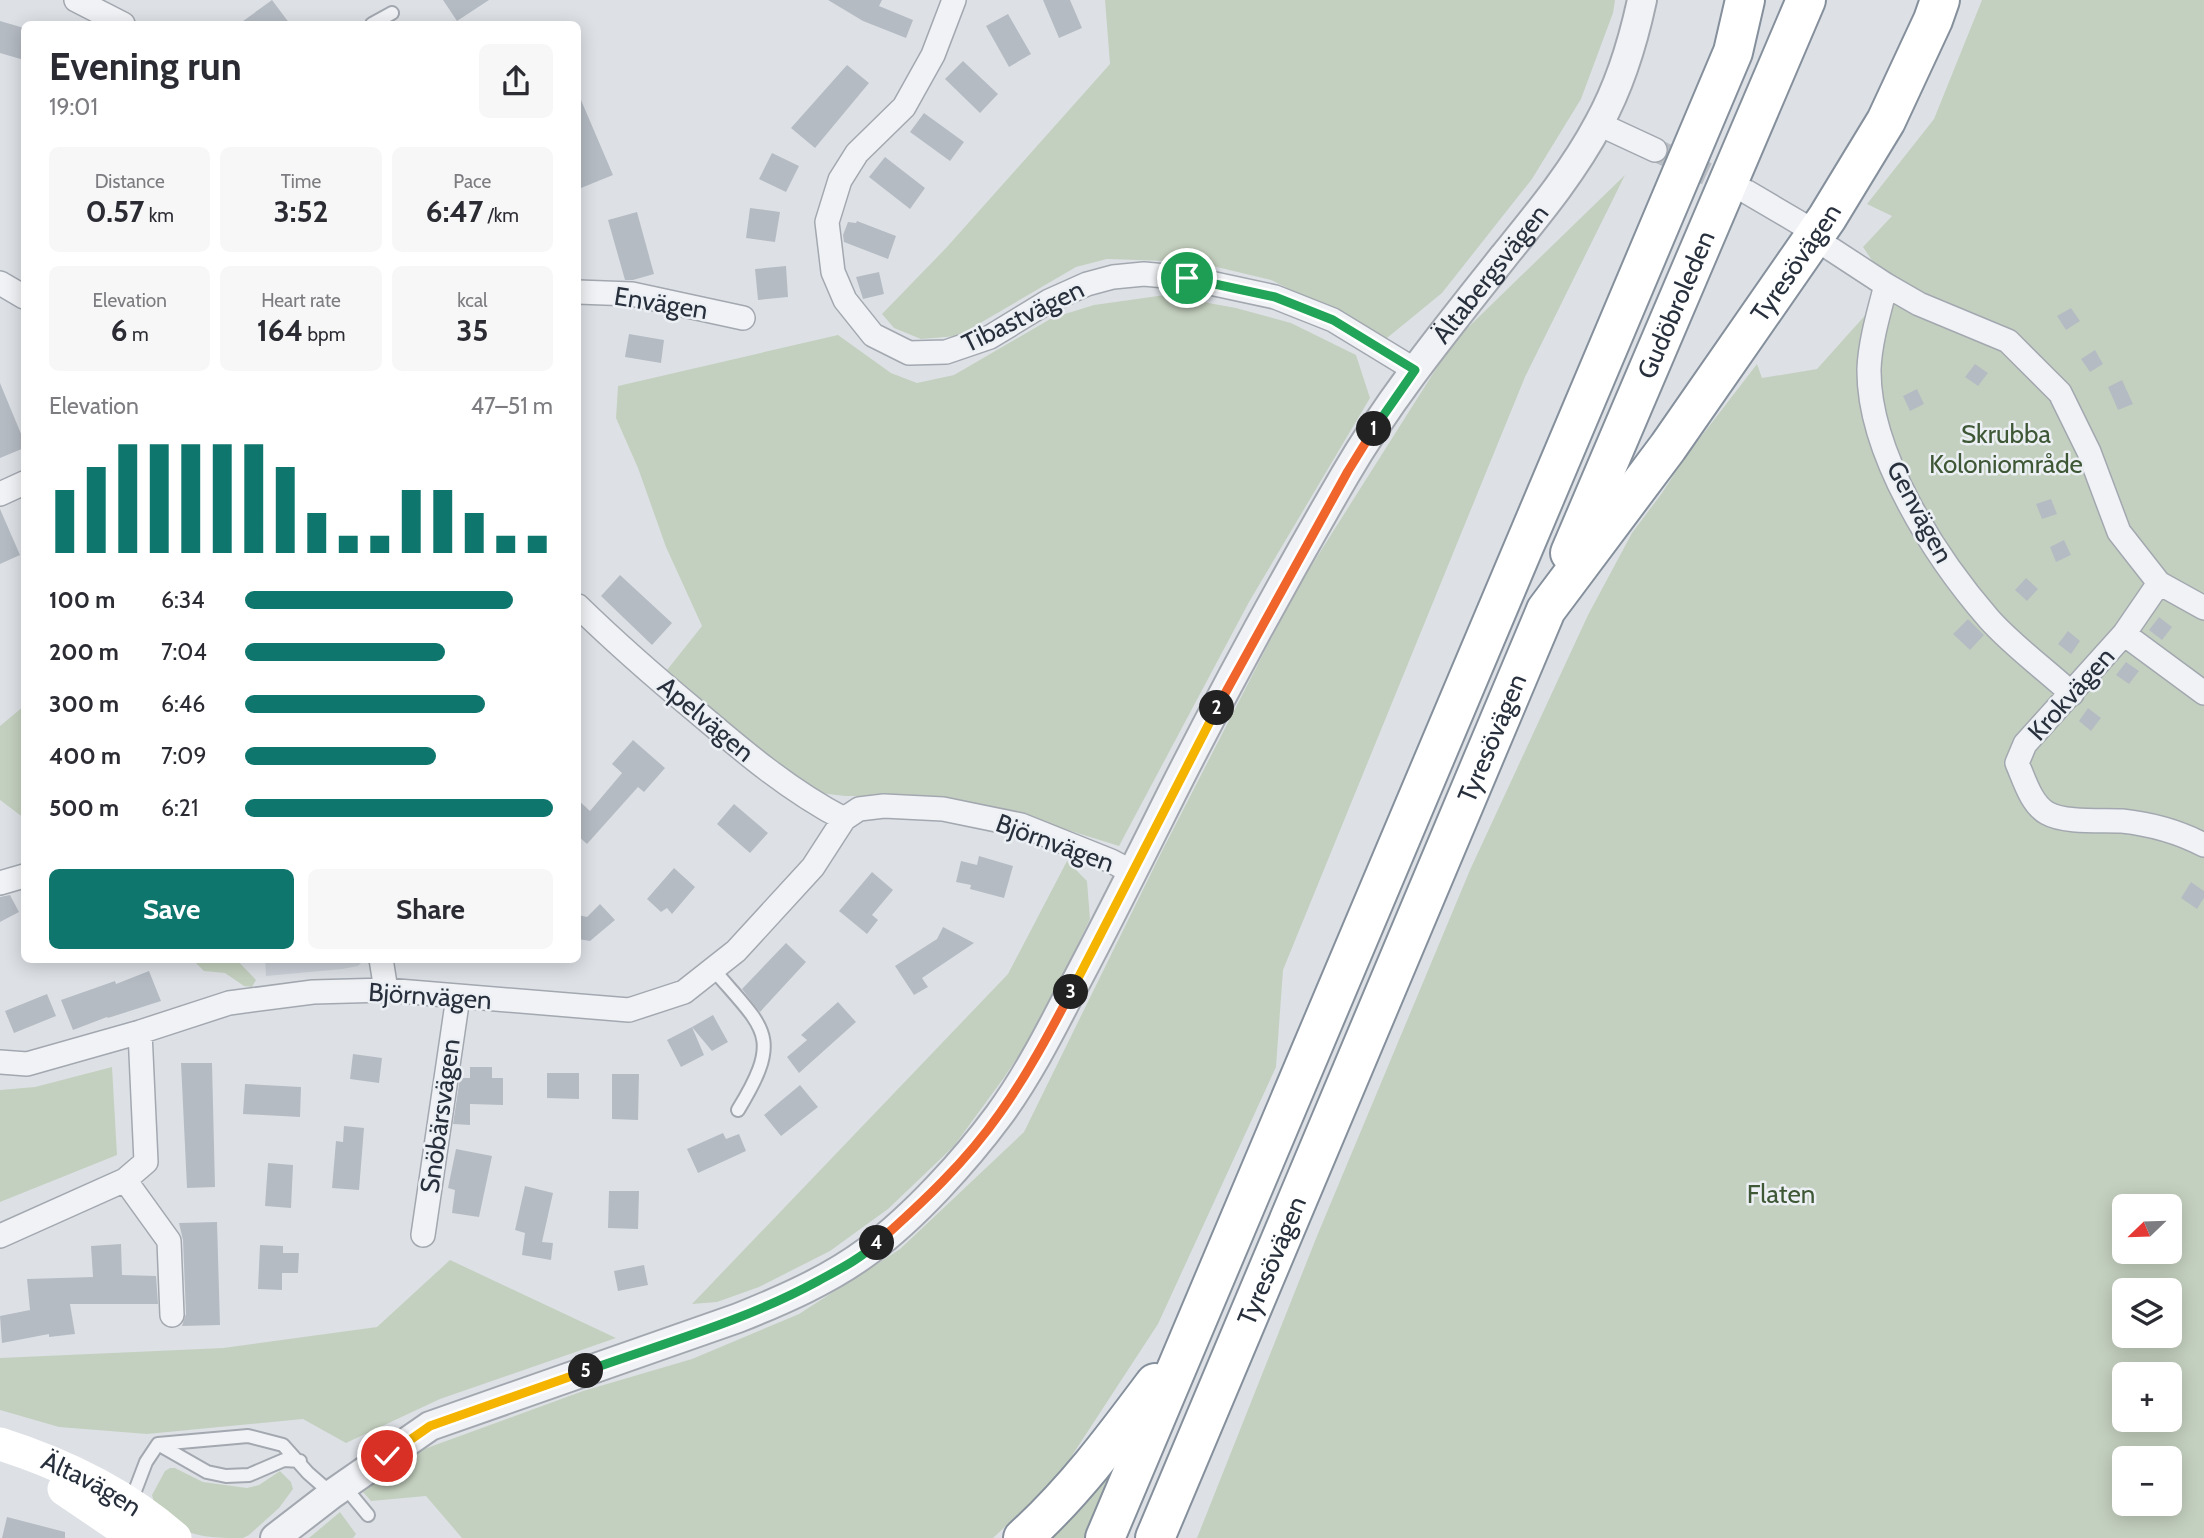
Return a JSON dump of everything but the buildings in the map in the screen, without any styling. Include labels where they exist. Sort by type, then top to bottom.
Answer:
[{"type":"highway","name":"Tyresövägen","points":[[1105,1538],[1733,52],[1745,0]]},
{"type":"highway","points":[[1733,52],[1757,0]]},
{"type":"highway","name":"Gudöbroleden","points":[[1546,610],[1806,0]]},
{"type":"highway","name":"Tyresövägen","points":[[1154,1538],[1546,610],[1668,447],[1827,218],[1886,121],[1940,0]]},
{"type":"highway","points":[[1023,1538],[1053,1511],[1094,1464],[1192,1333]]},
{"type":"main road","name":"Ältavägen","points":[[0,1446],[47,1459],[130,1504],[175,1538]]},
{"type":"main road","name":"Ältavägen","points":[[0,1446],[136,1538]]},
{"type":"street","points":[[76,0],[117,21]]},
{"type":"street","name":"Tibastvägen","points":[[954,0],[933,55],[904,107],[857,153],[840,180],[827,222],[833,272],[845,300],[873,335],[909,353],[946,352],[990,337],[1049,300],[1087,284],[1113,277],[1144,274],[1187,278],[1275,297],[1333,320],[1415,370]]},
{"type":"street","name":"Ältabergsvägen","points":[[275,1538],[337,1490],[430,1426],[785,1299],[869,1250],[953,1171],[999,1115],[1040,1051],[1134,873],[1174,789],[1348,471],[1415,370],[1543,208],[1577,161],[1599,124],[1613,96],[1634,36],[1642,0]]},
{"type":"street","points":[[1599,124],[1655,150]]},
{"type":"street","points":[[1747,192],[1803,225]]},
{"type":"street","points":[[1831,249],[1919,304],[2008,341],[2060,393],[2089,452],[2119,532],[2159,583],[2204,608]]},
{"type":"street","points":[[0,283],[21,295]]},
{"type":"street","name":"Genvägen","points":[[1886,285],[1869,368],[1872,410],[1899,484],[1944,562],[1991,621],[2072,694]]},
{"type":"street","name":"Envägen","points":[[581,292],[632,294],[743,318]]},
{"type":"street","points":[[0,494],[21,484]]},
{"type":"street","name":"Krokvägen","points":[[2159,583],[2124,634],[2025,744],[2017,763],[2030,795],[2047,813],[2075,820],[2123,821],[2181,833],[2204,845]]},
{"type":"street","name":"Apelvägen","points":[[581,609],[618,645],[746,754],[820,806],[844,818]]},
{"type":"street","points":[[2124,634],[2204,693]]},
{"type":"street","name":"Björnvägen","points":[[0,1062],[27,1064],[240,1001],[313,992],[386,990],[629,1010],[684,992],[736,951],[813,867],[844,818],[859,809],[884,806],[951,810],[1021,825],[1134,873]]},
{"type":"street","points":[[0,883],[21,877]]},
{"type":"street","points":[[382,963],[386,990]]},
{"type":"street","name":"Snöbärsvägen","points":[[423,1235],[458,997]]},
{"type":"street","points":[[0,1236],[125,1180],[146,1162],[141,1032]]},
{"type":"street","points":[[125,1180],[169,1241],[172,1315]]},
{"type":"lane","points":[[377,21],[392,13]]},
{"type":"lane","points":[[713,969],[757,1021],[764,1039],[764,1056],[755,1082],[738,1110]]},
{"type":"lane","points":[[158,1444],[248,1436],[283,1445],[308,1473],[337,1490],[368,1515]]},
{"type":"lane","points":[[158,1444],[207,1472],[226,1476],[249,1475],[284,1460],[300,1461]]},
{"type":"lane","points":[[130,1504],[146,1462],[158,1444]]},
{"type":"shaded area","points":[[265,963],[361,963],[342,969],[266,976]]},
{"type":"green space","points":[[1105,0],[1615,0],[1613,13],[1581,99],[1532,179],[1442,293],[1387,338],[1271,280],[1196,262],[1107,259],[1076,267],[958,336],[921,339],[894,328],[882,314],[946,248],[1110,64]]},
{"type":"green space","name":"Flaten","points":[[1982,0],[2204,0],[2204,1538],[1197,1538],[1317,1236],[1470,870],[1588,615],[1632,533],[1683,460],[1757,364],[1762,378],[1817,369],[1869,311],[1877,268],[1863,247],[1892,216],[1867,204],[1934,119]]},
{"type":"green space","points":[[1625,175],[1525,377],[1283,970],[1276,1067],[1158,1324],[1058,1477],[993,1538],[462,1538],[426,1496],[371,1501],[363,1492],[416,1452],[583,1391],[692,1359],[799,1314],[900,1249],[1024,1132],[1161,853],[1296,590],[1453,342]]},
{"type":"green space","points":[[1165,295],[1236,308],[1291,323],[1356,355],[1370,398],[1249,602],[1119,846],[993,807],[929,796],[845,796],[820,793],[788,774],[667,670],[702,626],[666,547],[638,468],[616,418],[618,386],[838,335],[891,373],[917,383],[954,375],[1052,318],[1094,305]]},
{"type":"green space","points":[[21,708],[21,816],[0,800],[0,726]]},
{"type":"green space","points":[[1067,861],[1087,881],[1090,919],[1038,1027],[954,1146],[888,1209],[830,1251],[759,1287],[717,1302],[692,1304],[1008,974]]},
{"type":"green space","points":[[196,963],[240,963],[256,980],[252,987],[244,986],[225,973],[204,971]]},
{"type":"green space","points":[[112,1067],[117,1155],[0,1202],[0,1090],[35,1087]]},
{"type":"green space","points":[[450,1260],[616,1338],[440,1399],[346,1443],[303,1419],[147,1434],[59,1427],[0,1410],[0,1358],[223,1348],[377,1327]]},
{"type":"green space","points":[[1126,1439],[1084,1538],[1045,1538]]},
{"type":"green space","points":[[170,1468],[203,1482],[247,1488],[259,1485],[280,1471],[291,1482],[293,1489],[279,1508],[249,1535],[243,1538],[204,1536],[170,1522],[156,1507],[152,1495],[165,1471]]},
{"type":"green space","points":[[340,1512],[356,1534],[353,1538],[309,1538]]},
{"type":"tunnel","points":[[1655,150],[1738,188]]},
{"type":"route","points":[[387,1456],[430,1426],[738,1318],[785,1299],[841,1268],[869,1250],[903,1220],[953,1171],[999,1115],[1040,1051],[1256,635],[1348,471],[1415,370],[1333,320],[1275,297],[1235,286],[1187,278]]},
{"type":"park label","name":"Skrubba Koloniområde","points":[[2006,449]]}]
